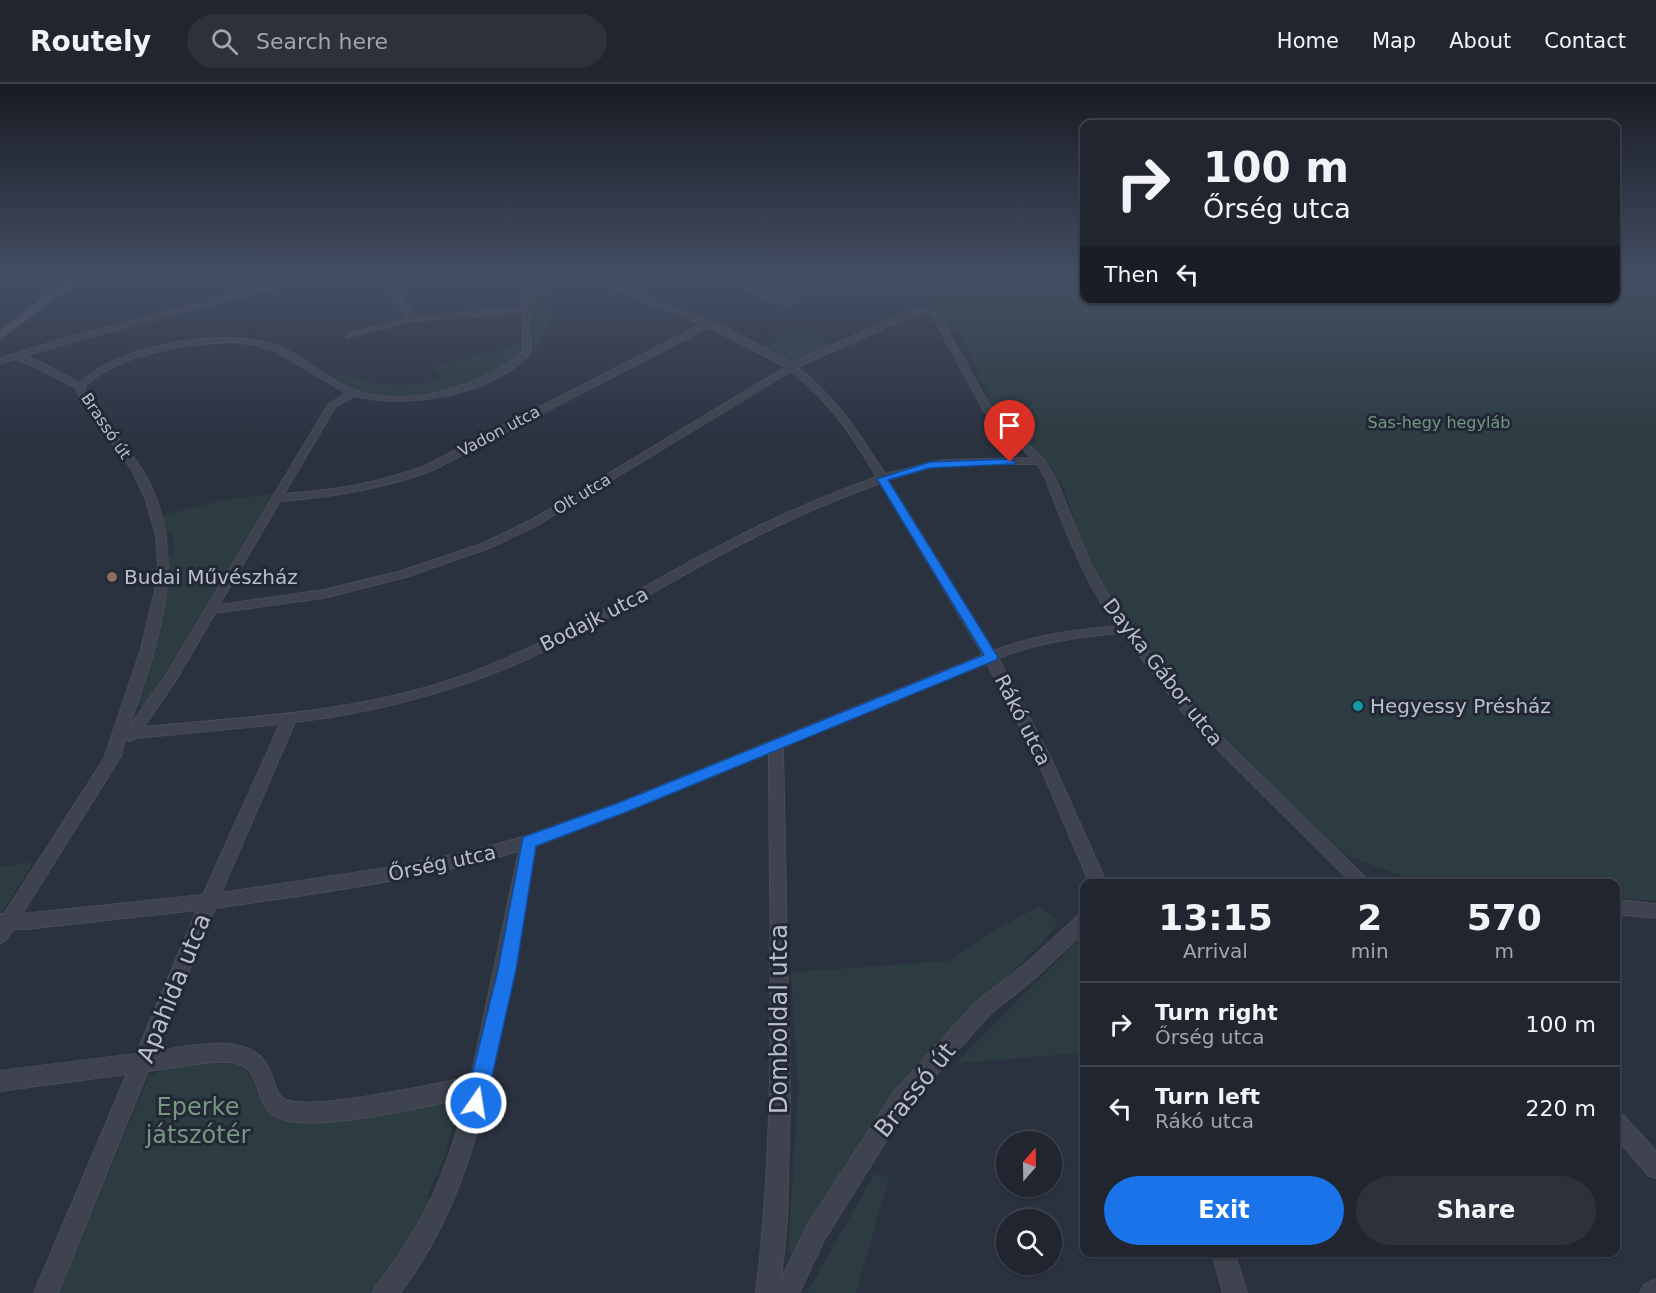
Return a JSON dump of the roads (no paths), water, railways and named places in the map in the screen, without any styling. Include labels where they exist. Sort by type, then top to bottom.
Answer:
[{"type":"street","points":[[0,361],[91,333]]},
{"type":"street","points":[[350,336],[359,333]]},
{"type":"street","name":"Brassó út","points":[[111,759],[146,650],[157,605],[163,569],[162,534],[142,480],[86,402],[80,387],[88,379],[113,366],[154,350],[206,341],[245,341],[270,346],[288,354],[353,393],[380,398],[426,395],[474,385],[500,374],[518,363],[527,352],[527,333]]},
{"type":"street","name":"Vadon utca","points":[[278,498],[346,492],[384,483],[429,468],[690,333]]},
{"type":"street","name":"Rákó utca","points":[[730,333],[792,367],[807,379],[850,425],[991,657],[1045,761],[1097,879]]},
{"type":"street","name":"Olt utca","points":[[211,610],[323,594],[402,575],[488,545],[537,521],[792,367],[867,333]]},
{"type":"street","name":"Dayka Gábor utca","points":[[946,333],[987,409],[1040,461],[1050,477],[1084,564],[1107,604],[1125,629],[1203,728],[1359,879]]},
{"type":"street","points":[[15,356],[34,363],[80,387]]},
{"type":"street","name":"Brassó út","points":[[0,935],[5,921],[111,759],[169,680],[332,405],[353,393]]},
{"type":"street","name":"Bodajk utca","points":[[132,733],[290,718],[384,702],[470,677],[582,627],[785,516],[882,479],[921,467],[949,463],[1040,461]]},
{"type":"street","name":"Őrség utca","points":[[5,921],[27,922],[209,902],[393,874],[484,855],[529,842],[623,807],[1014,647],[1061,635],[1125,629]]},
{"type":"street","name":"Apahida utca","points":[[46,1293],[209,902],[290,718]]},
{"type":"street","name":"Domboldal utca","points":[[768,1293],[776,1221],[780,1099],[776,745]]},
{"type":"street","points":[[385,1293],[422,1245],[443,1205],[456,1173],[480,1085],[507,970],[529,842]]},
{"type":"street","points":[[1620,906],[1656,910]]},
{"type":"street","name":"Brassó út","points":[[787,1293],[816,1232],[902,1099],[983,1008],[1054,950],[1080,925]]},
{"type":"street","points":[[0,1081],[226,1052],[248,1055],[261,1070],[273,1102],[279,1108],[294,1113],[352,1107],[480,1085]]},
{"type":"street","points":[[1620,1126],[1656,1167]]},
{"type":"street","points":[[1223,1257],[1234,1293]]},
{"type":"street","points":[[1652,1293],[1656,1291]]},
{"type":"place","name":"Budai Művészház","points":[[112,577]]},
{"type":"place","name":"Hegyessy Présház","points":[[1358,706]]},
{"type":"park label","name":"Sas-hegy hegyláb","points":[[1439,422]]},
{"type":"park label","name":"Eperke játszótér","points":[[198,1121]]}]
